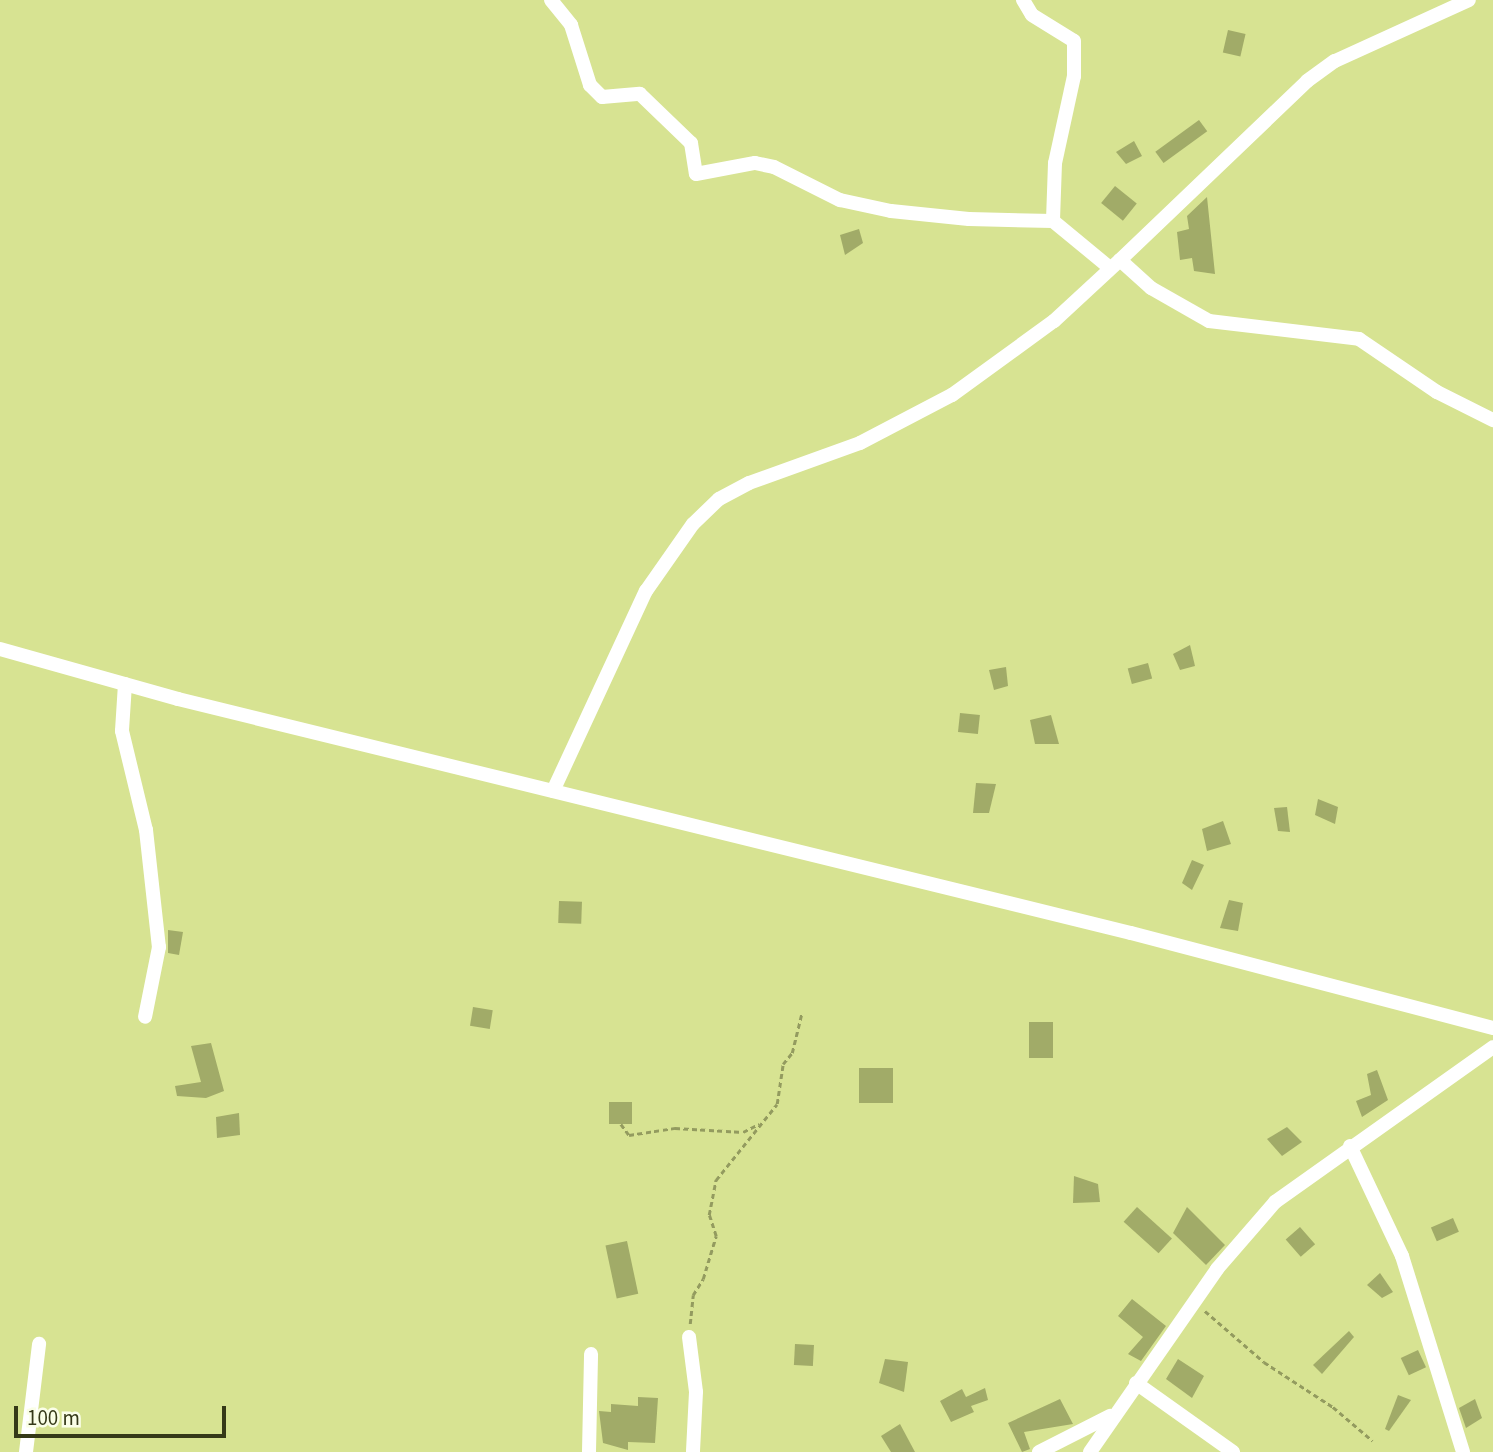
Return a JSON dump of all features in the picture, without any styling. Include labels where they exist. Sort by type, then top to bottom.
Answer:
[{"type":"street","points":[[551,0],[570,25],[590,85],[602,97],[640,94],[691,143],[696,174],[755,163],[774,167],[840,200],[891,211],[1002,222],[1053,221],[1151,288],[1209,321],[1359,339],[1437,392],[1493,420]]},
{"type":"street","points":[[1023,0],[1032,15],[1074,41],[1074,76],[1055,163],[1053,221]]},
{"type":"street","points":[[553,791],[646,591],[693,524],[719,499],[749,483],[860,443],[930,408],[1054,321],[1307,81],[1335,61],[1438,7],[1469,0]]},
{"type":"street","points":[[0,649],[125,684],[1493,1028]]},
{"type":"street","points":[[125,684],[122,731],[146,830],[159,947],[145,1017]]},
{"type":"street","points":[[1090,1452],[1111,1415],[1245,1233],[1275,1202],[1350,1146],[1471,1066],[1493,1047]]},
{"type":"street","points":[[1350,1146],[1402,1256],[1463,1452]]},
{"type":"street","points":[[689,1337],[696,1392],[693,1452]]},
{"type":"street","points":[[26,1452],[39,1344]]},
{"type":"street","points":[[589,1452],[591,1354]]},
{"type":"street","points":[[1136,1383],[1233,1452]]},
{"type":"street","points":[[1038,1452],[1111,1415]]},
{"type":"path","points":[[689,1337],[693,1295],[704,1279],[716,1236],[709,1215],[716,1180],[777,1104],[783,1065],[792,1053],[802,1012]]},
{"type":"path","points":[[621,1124],[629,1135],[675,1128],[743,1132],[762,1123]]},
{"type":"path","points":[[1196,1300],[1217,1324],[1264,1362],[1318,1396],[1373,1441]]},
{"type":"building","points":[[1228,30],[1246,34],[1240,56],[1223,52]]},
{"type":"building","points":[[1199,120],[1207,131],[1164,163],[1155,152]]},
{"type":"building","points":[[1134,141],[1142,156],[1126,164],[1116,152]]},
{"type":"building","points":[[1115,186],[1137,204],[1123,221],[1101,203]]},
{"type":"building","points":[[1207,197],[1215,274],[1194,271],[1192,258],[1180,260],[1177,232],[1189,229],[1187,216]]},
{"type":"building","points":[[859,229],[863,243],[845,255],[840,235]]},
{"type":"building","points":[[1190,645],[1195,666],[1180,670],[1173,654]]},
{"type":"building","points":[[1148,663],[1152,678],[1132,684],[1128,668]]},
{"type":"building","points":[[1006,667],[1008,686],[994,690],[989,670]]},
{"type":"building","points":[[960,713],[980,715],[978,734],[958,732]]},
{"type":"building","points":[[1051,715],[1059,744],[1035,744],[1030,720]]},
{"type":"building","points":[[976,783],[996,784],[989,813],[973,813]]},
{"type":"building","points":[[1318,799],[1338,807],[1335,824],[1315,815]]},
{"type":"building","points":[[1287,807],[1290,832],[1278,831],[1274,808]]},
{"type":"building","points":[[1223,821],[1231,844],[1207,851],[1202,829]]},
{"type":"building","points":[[1192,860],[1204,865],[1192,890],[1182,883]]},
{"type":"building","points":[[1229,900],[1243,903],[1238,931],[1220,928]]},
{"type":"building","points":[[559,901],[582,902],[581,924],[558,923]]},
{"type":"building","points":[[168,930],[183,932],[179,955],[168,953]]},
{"type":"building","points":[[473,1007],[493,1010],[490,1029],[470,1026]]},
{"type":"building","points":[[1029,1022],[1053,1022],[1053,1058],[1029,1058]]},
{"type":"building","points":[[211,1043],[224,1091],[206,1098],[177,1096],[175,1086],[201,1082],[191,1046]]},
{"type":"building","points":[[859,1068],[893,1068],[893,1103],[859,1103]]},
{"type":"building","points":[[1377,1070],[1388,1100],[1362,1117],[1356,1101],[1371,1095],[1367,1074]]},
{"type":"building","points":[[609,1102],[632,1102],[632,1124],[609,1124]]},
{"type":"building","points":[[239,1113],[240,1135],[217,1138],[216,1117]]},
{"type":"building","points":[[1287,1127],[1302,1142],[1282,1156],[1267,1139]]},
{"type":"building","points":[[1074,1176],[1098,1184],[1100,1202],[1073,1203]]},
{"type":"building","points":[[1137,1207],[1172,1238],[1159,1253],[1124,1222]]},
{"type":"building","points":[[1187,1207],[1225,1245],[1206,1265],[1173,1233]]},
{"type":"building","points":[[1453,1218],[1459,1232],[1437,1241],[1431,1227]]},
{"type":"building","points":[[1300,1227],[1315,1244],[1301,1257],[1286,1239]]},
{"type":"building","points":[[627,1241],[638,1294],[617,1298],[605,1246]]},
{"type":"building","points":[[1380,1273],[1393,1292],[1382,1298],[1367,1285]]},
{"type":"building","points":[[1132,1299],[1166,1326],[1141,1361],[1128,1354],[1143,1337],[1118,1316]]},
{"type":"building","points":[[1349,1331],[1354,1337],[1322,1374],[1313,1365]]},
{"type":"building","points":[[795,1344],[814,1345],[813,1366],[794,1365]]},
{"type":"building","points":[[1418,1350],[1426,1367],[1409,1375],[1401,1358]]},
{"type":"building","points":[[885,1359],[908,1362],[904,1392],[879,1383]]},
{"type":"building","points":[[1178,1359],[1204,1376],[1192,1398],[1166,1379]]},
{"type":"building","points":[[985,1388],[988,1400],[971,1406],[974,1412],[951,1422],[940,1401],[962,1389],[966,1397]]},
{"type":"building","points":[[1398,1395],[1411,1400],[1389,1431],[1385,1429]]},
{"type":"building","points":[[638,1397],[658,1398],[655,1443],[628,1442],[628,1450],[603,1443],[599,1411],[611,1412],[611,1404],[638,1406]]},
{"type":"building","points":[[1060,1399],[1073,1424],[1024,1432],[1030,1449],[1022,1452],[1008,1423]]},
{"type":"building","points":[[1475,1399],[1482,1418],[1466,1428],[1459,1408]]},
{"type":"building","points":[[900,1424],[915,1452],[891,1452],[881,1436]]}]
